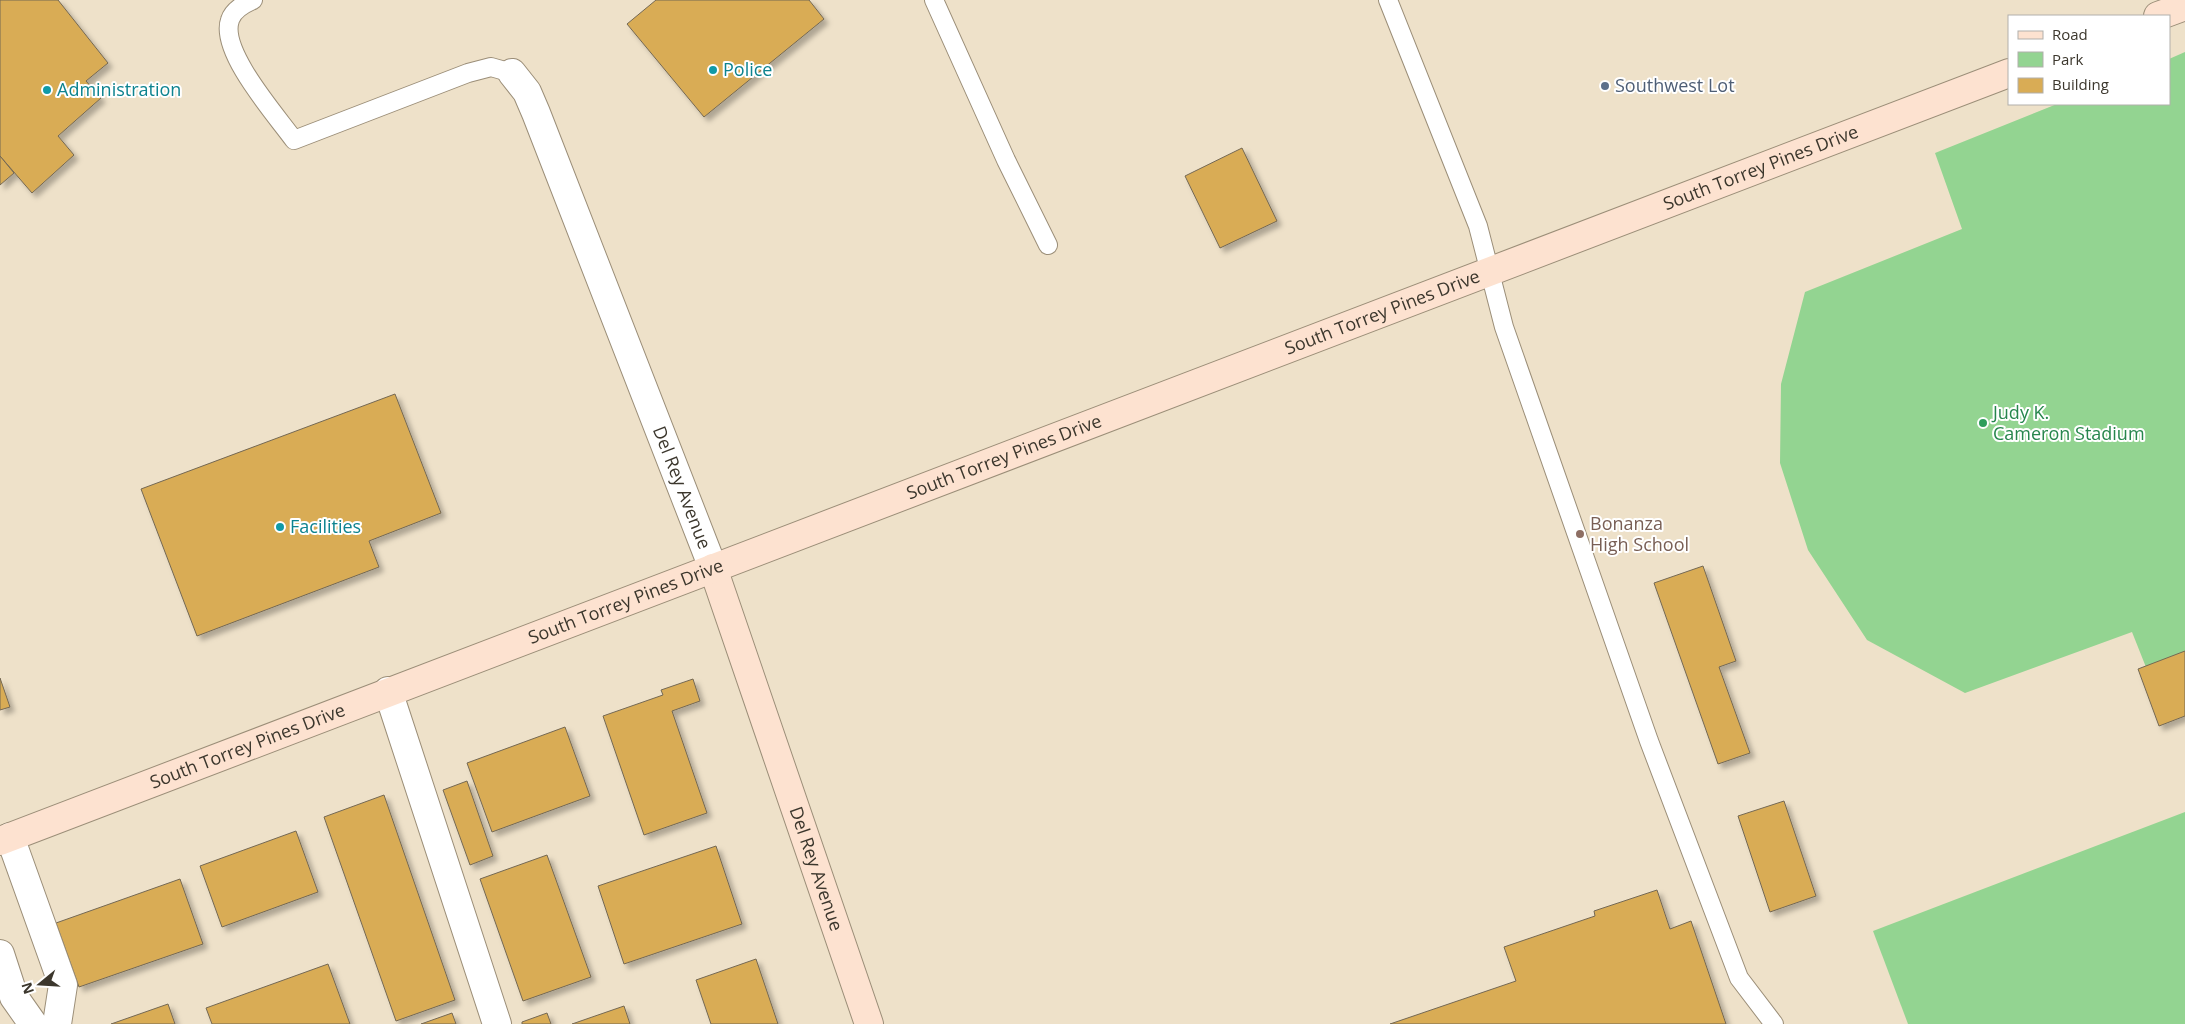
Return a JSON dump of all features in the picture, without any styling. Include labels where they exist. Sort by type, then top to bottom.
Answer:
[{"type":"main road","points":[[2161,15],[2185,6]]},
{"type":"main road","name":"South Torrey Pines Drive","points":[[5,839],[1489,270],[2008,73]]},
{"type":"main road","name":"Del Rey Avenue","points":[[713,568],[869,1024]]},
{"type":"street","name":"Del Rey Avenue","points":[[512,73],[527,92],[536,113],[713,568]]},
{"type":"street","points":[[388,691],[497,1024]]},
{"type":"street","points":[[5,839],[63,985],[58,1024]]},
{"type":"street","points":[[0,954],[14,997],[33,1024]]},
{"type":"lane","points":[[253,0],[238,8],[230,20],[230,46],[241,68],[294,140],[468,72],[491,66],[512,73]]},
{"type":"lane","points":[[934,0],[1006,160],[1048,245]]},
{"type":"lane","points":[[1388,0],[1478,226],[1504,327],[1649,741],[1739,978],[1774,1024]]},
{"type":"green space","name":"Judy K. Cameron Stadium","points":[[2185,52],[2185,714],[2167,720],[2132,632],[1965,693],[1867,640],[1808,550],[1780,463],[1781,384],[1805,292],[1962,229],[1935,153],[2055,105],[2170,105],[2170,59]]},
{"type":"green space","points":[[2185,812],[2185,1024],[1908,1024],[1873,931]]},
{"type":"building","name":"Administration","points":[[0,0],[58,0],[108,63],[86,81],[101,98],[58,136],[74,155],[32,193],[0,156]]},
{"type":"building","name":"Police","points":[[656,0],[809,0],[824,19],[704,117],[627,24]]},
{"type":"building","points":[[1242,148],[1277,221],[1220,248],[1185,176]]},
{"type":"building","points":[[0,156],[14,173],[0,185]]},
{"type":"building","name":"Facilities","points":[[395,394],[441,513],[369,541],[379,567],[197,636],[141,489]]},
{"type":"building","points":[[1703,566],[1736,661],[1719,667],[1750,753],[1718,764],[1654,583]]},
{"type":"building","points":[[2185,651],[2185,716],[2159,726],[2138,669]]},
{"type":"building","points":[[0,678],[10,707],[0,710]]},
{"type":"building","points":[[693,679],[700,701],[672,711],[707,813],[644,835],[603,716],[663,695],[661,690]]},
{"type":"building","points":[[565,727],[590,796],[492,832],[467,763]]},
{"type":"building","points":[[467,781],[493,856],[470,865],[443,790]]},
{"type":"building","points":[[384,795],[455,1000],[396,1021],[324,817]]},
{"type":"building","points":[[1784,801],[1816,896],[1770,912],[1738,816]]},
{"type":"building","points":[[296,831],[318,892],[222,927],[200,866]]},
{"type":"building","points":[[716,846],[742,924],[624,964],[598,886]]},
{"type":"building","points":[[547,855],[591,977],[523,1001],[480,879]]},
{"type":"building","points":[[180,879],[203,944],[79,987],[56,923]]},
{"type":"building","points":[[1657,890],[1670,929],[1691,921],[1726,1024],[1390,1024],[1516,981],[1504,947],[1595,916],[1594,911]]},
{"type":"building","points":[[756,959],[778,1024],[711,1024],[696,980]]},
{"type":"building","points":[[328,964],[350,1024],[212,1024],[206,1008]]},
{"type":"building","points":[[168,1004],[175,1024],[111,1024]]},
{"type":"building","points":[[624,1006],[630,1024],[572,1024]]},
{"type":"building","points":[[452,1013],[456,1024],[421,1024]]},
{"type":"building","points":[[547,1013],[551,1024],[522,1024],[522,1022]]},
{"type":"place","name":"Police","points":[[713,70]]},
{"type":"place","name":"Southwest Lot","points":[[1605,86]]},
{"type":"place","name":"Administration","points":[[47,90]]},
{"type":"place","name":"Judy K. Cameron Stadium","points":[[1983,423]]},
{"type":"place","name":"Facilities","points":[[280,527]]},
{"type":"place","name":"Bonanza High School","points":[[1580,534]]}]
